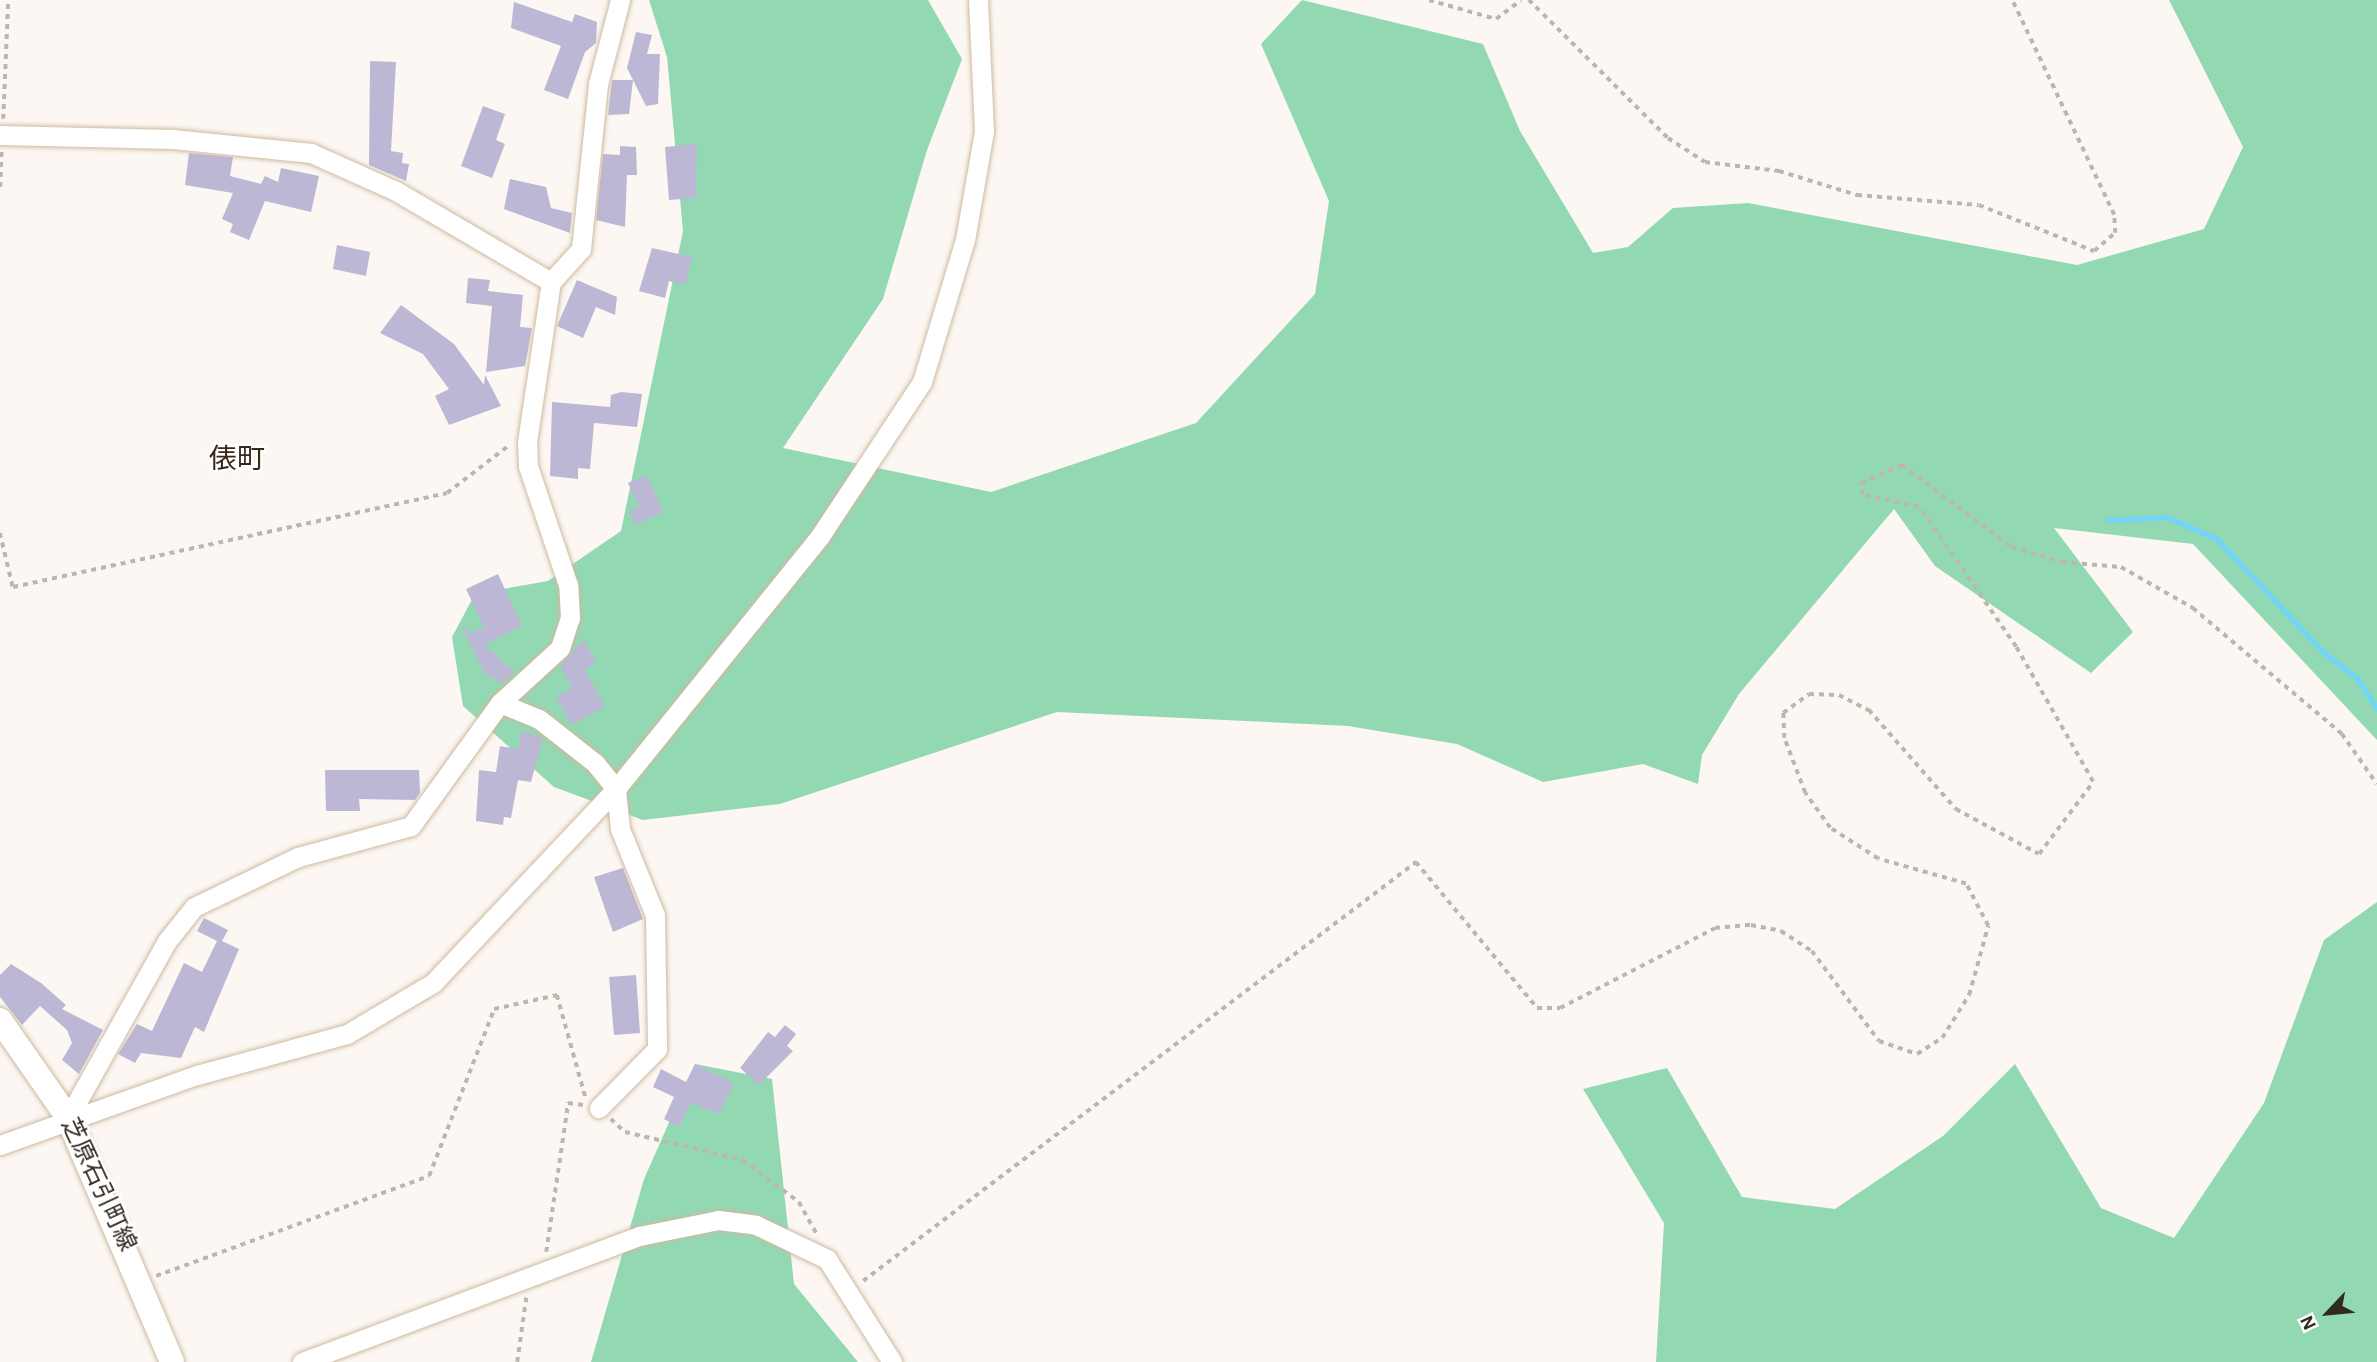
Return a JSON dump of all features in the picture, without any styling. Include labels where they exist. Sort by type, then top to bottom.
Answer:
[{"type":"main road","name":"芝原石引町線","points":[[0,1020],[68,1118],[143,1281],[172,1362]]},
{"type":"street","points":[[68,1118],[167,941],[194,907],[298,857],[411,826],[500,704],[560,648],[570,618],[568,585],[528,466],[551,282],[581,249],[598,85],[620,0]]},
{"type":"street","points":[[0,1145],[68,1118],[347,1034],[380,1015],[433,983],[616,789],[820,536],[922,382],[965,240],[984,131],[978,0]]},
{"type":"street","points":[[1,135],[173,139],[311,153],[396,191],[551,282]]},
{"type":"street","points":[[500,704],[539,719],[595,762],[616,789],[620,829],[655,915],[662,1028],[657,1049],[599,1108]]},
{"type":"street","points":[[302,1362],[639,1236],[718,1220],[756,1225],[827,1259],[850,1290],[892,1362]]},
{"type":"path","points":[[0,187],[8,0]]},
{"type":"path","points":[[1429,0],[1496,19],[1521,0]]},
{"type":"path","points":[[1529,0],[1668,138],[1705,162],[1779,171],[1857,195],[1979,205],[2094,251],[2115,233],[2114,215],[2012,0]]},
{"type":"path","points":[[0,533],[13,587],[447,493],[510,445],[528,466]]},
{"type":"path","points":[[850,1290],[1416,862],[1537,1008],[1560,1008],[1715,928],[1751,925],[1781,932],[1812,951],[1879,1041],[1917,1054],[1942,1038],[1969,995],[1988,926],[1966,884],[1878,859],[1830,828],[1805,793],[1784,738],[1783,713],[1809,694],[1839,695],[1869,710],[1956,809],[2039,854],[2093,782],[2016,647],[1919,507],[1862,495],[1861,483],[1902,465],[2012,547],[2063,562],[2122,567],[2193,608],[2342,734],[2377,783]]},
{"type":"path","points":[[143,1281],[429,1176],[494,1009],[557,995],[582,1095],[625,1132],[743,1160],[780,1184],[811,1218],[827,1259]]},
{"type":"path","points":[[517,1362],[526,1299],[540,1275],[568,1103],[599,1108]]},
{"type":"green space","points":[[649,0],[928,0],[962,59],[927,150],[883,299],[783,448],[991,492],[1196,423],[1315,294],[1329,201],[1261,44],[1302,0],[1483,44],[1520,131],[1593,253],[1628,247],[1673,208],[1748,203],[2077,265],[2204,229],[2243,147],[2169,0],[2377,0],[2377,740],[2193,544],[2054,528],[2133,632],[2091,673],[1935,566],[1894,509],[1739,694],[1702,755],[1698,784],[1643,764],[1543,782],[1457,744],[1348,726],[1057,712],[780,804],[643,820],[554,787],[463,706],[452,637],[475,594],[548,581],[621,531],[683,231],[667,57]]},
{"type":"green space","points":[[2377,902],[2377,1362],[1656,1362],[1664,1223],[1583,1089],[1667,1068],[1742,1197],[1835,1209],[1943,1136],[2015,1064],[2101,1208],[2174,1238],[2264,1103],[2324,940]]},
{"type":"green space","points":[[695,1064],[772,1079],[794,1284],[858,1362],[591,1362],[644,1179]]},
{"type":"building","points":[[514,2],[572,22],[575,14],[597,22],[596,43],[585,52],[568,99],[544,90],[561,46],[511,28]]},
{"type":"building","points":[[636,32],[652,35],[647,54],[660,54],[658,104],[646,106],[627,68]]},
{"type":"building","points":[[370,61],[396,62],[391,151],[403,153],[402,163],[409,164],[406,181],[369,165]]},
{"type":"building","points":[[612,80],[633,80],[629,114],[608,115]]},
{"type":"building","points":[[483,106],[505,114],[496,140],[505,144],[492,178],[461,166]]},
{"type":"building","points":[[697,144],[696,198],[669,200],[665,147]]},
{"type":"building","points":[[620,146],[636,147],[637,175],[627,175],[625,227],[596,220],[603,154],[620,155]]},
{"type":"building","points":[[189,153],[233,157],[230,176],[261,184],[265,176],[278,182],[281,168],[319,176],[311,212],[265,201],[249,240],[230,232],[233,224],[222,219],[233,193],[185,185]]},
{"type":"building","points":[[510,179],[546,187],[551,208],[572,213],[570,233],[504,209]]},
{"type":"building","points":[[337,245],[370,252],[366,276],[333,269]]},
{"type":"building","points":[[652,248],[692,257],[685,285],[669,281],[665,298],[639,291]]},
{"type":"building","points":[[468,278],[490,280],[488,291],[523,295],[520,327],[532,328],[525,366],[486,372],[492,306],[466,303]]},
{"type":"building","points":[[577,280],[617,297],[615,315],[596,307],[583,338],[557,326]]},
{"type":"building","points":[[401,305],[454,344],[484,385],[485,375],[501,406],[449,425],[435,396],[449,389],[423,354],[380,333]]},
{"type":"building","points":[[621,392],[642,394],[637,427],[594,423],[590,469],[578,468],[578,479],[550,476],[552,402],[610,407],[611,395]]},
{"type":"building","points":[[647,475],[663,512],[635,525],[629,511],[639,507],[628,483]]},
{"type":"building","points":[[498,574],[522,626],[484,645],[515,672],[503,683],[485,674],[461,625],[471,633],[484,627],[466,589]]},
{"type":"building","points":[[584,640],[596,663],[585,670],[605,706],[572,725],[556,697],[572,688],[560,665]]},
{"type":"building","points":[[521,731],[543,738],[531,782],[518,780],[511,818],[504,817],[503,825],[476,821],[479,770],[496,772],[500,746],[518,749]]},
{"type":"building","points":[[325,770],[419,770],[420,793],[415,800],[359,799],[360,811],[326,811]]},
{"type":"building","points":[[623,868],[643,919],[613,932],[594,877]]},
{"type":"building","points":[[204,918],[228,930],[222,941],[239,949],[204,1032],[195,1027],[181,1058],[141,1053],[135,1063],[118,1054],[137,1024],[152,1031],[184,963],[202,972],[217,941],[197,931]]},
{"type":"building","points":[[11,964],[41,983],[66,1005],[62,1009],[103,1030],[79,1074],[62,1060],[72,1043],[67,1030],[40,1006],[22,1025],[0,997],[0,975]]},
{"type":"building","points":[[636,975],[640,1033],[614,1035],[609,977]]},
{"type":"building","points":[[785,1025],[796,1034],[787,1046],[793,1051],[759,1085],[740,1068],[768,1032],[775,1037]]},
{"type":"building","points":[[695,1064],[734,1083],[719,1114],[691,1103],[679,1127],[664,1119],[674,1097],[653,1087],[661,1069],[686,1082]]},
{"type":"waterway","points":[[2108,520],[2167,517],[2217,539],[2324,653],[2357,678],[2377,709]]},
{"type":"district","name":"俵町","points":[[237,460]]}]
